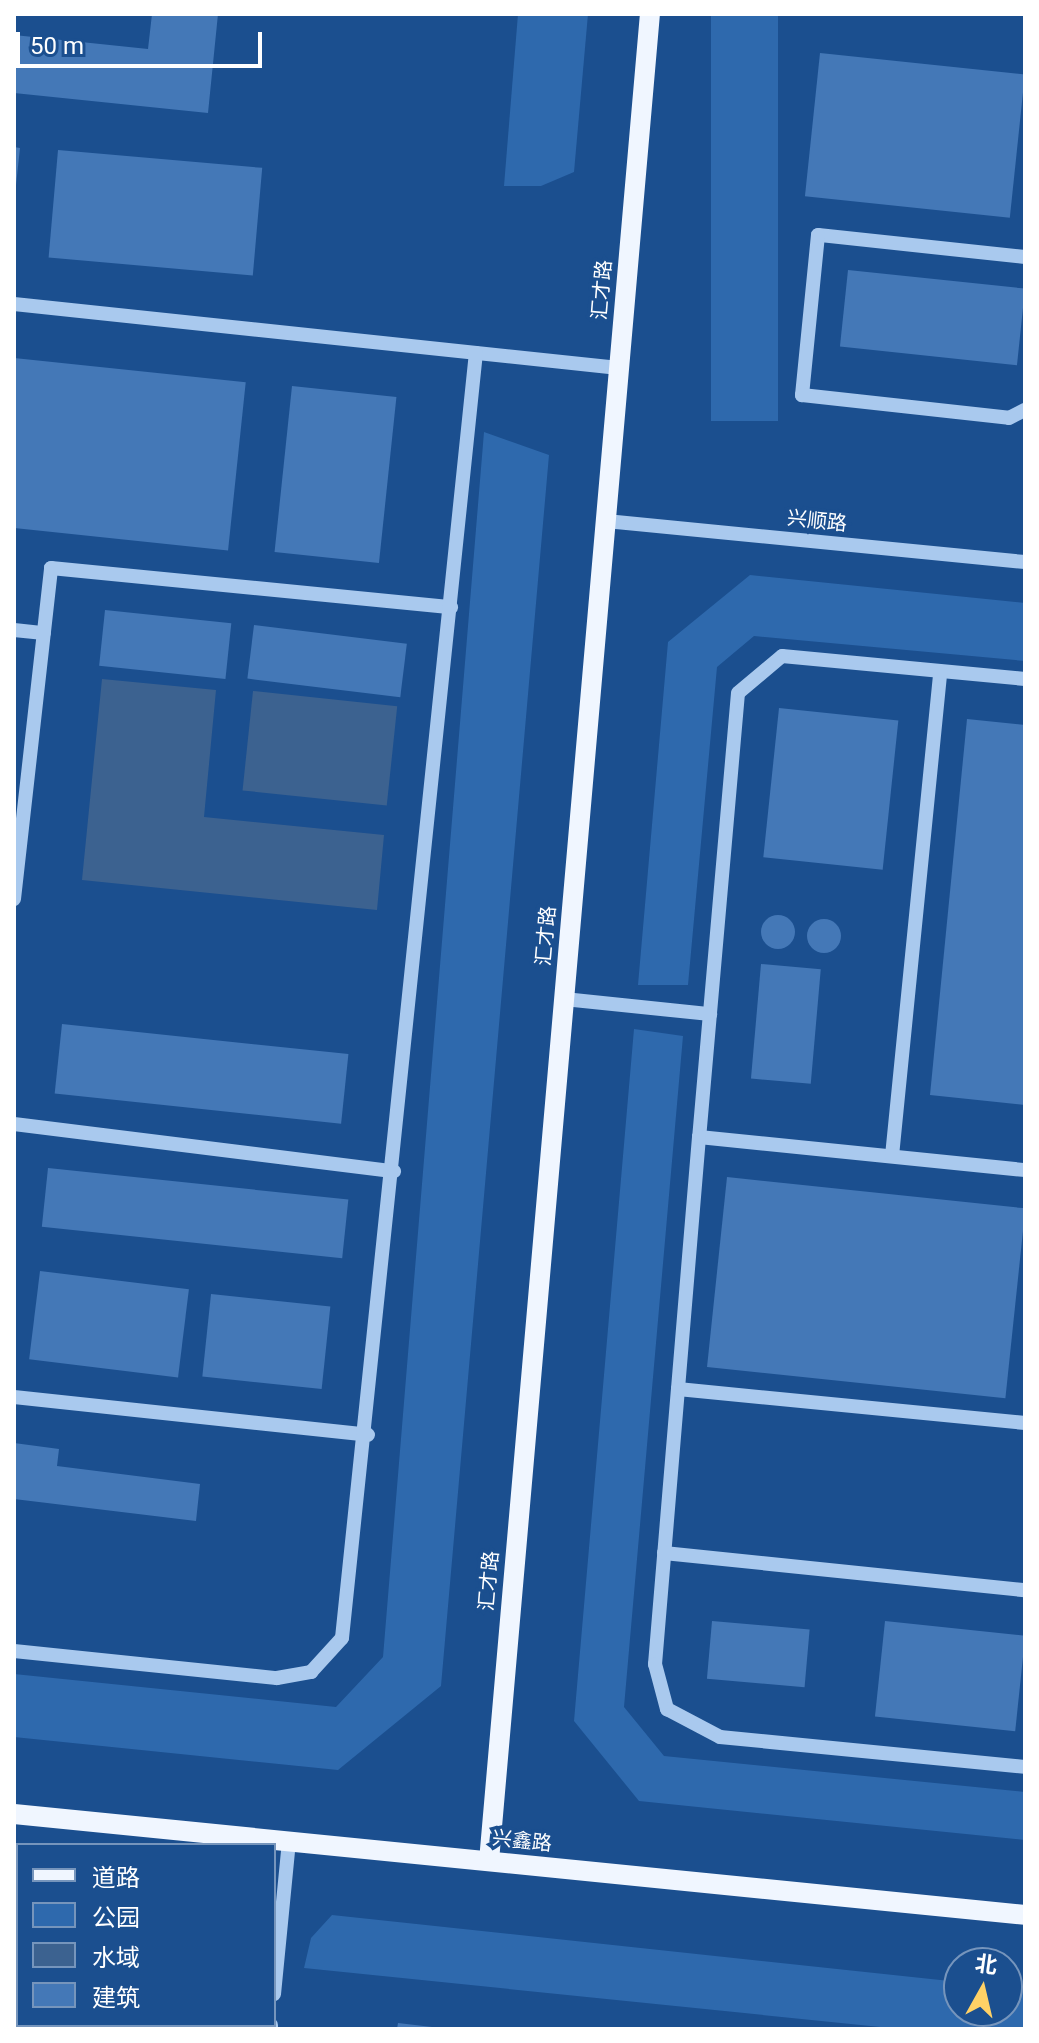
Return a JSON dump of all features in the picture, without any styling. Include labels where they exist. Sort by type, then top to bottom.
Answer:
[{"type":"main road","name":"汇才路","points":[[489,1861],[650,14]]},
{"type":"main road","name":"兴鑫路","points":[[14,1814],[224,1840],[289,1841],[1025,1915]]},
{"type":"street","points":[[1025,257],[818,235],[802,395],[1009,418],[1025,410]]},
{"type":"street","points":[[14,304],[619,368]]},
{"type":"street","points":[[14,1651],[277,1678],[311,1672],[342,1638],[350,1610],[476,353]]},
{"type":"street","name":"兴顺路","points":[[606,521],[1025,562]]},
{"type":"street","points":[[14,899],[51,568],[451,607]]},
{"type":"street","points":[[14,630],[44,633]]},
{"type":"street","points":[[1025,679],[782,656],[738,693],[655,1664],[667,1709],[683,1723],[720,1737],[1025,1767]]},
{"type":"street","points":[[892,1156],[940,671]]},
{"type":"street","points":[[564,999],[710,1014]]},
{"type":"street","points":[[14,1124],[394,1171]]},
{"type":"street","points":[[699,1137],[1025,1170]]},
{"type":"street","points":[[678,1389],[1025,1423]]},
{"type":"street","points":[[14,1397],[368,1435]]},
{"type":"street","points":[[664,1553],[1025,1590]]},
{"type":"street","points":[[276,1974],[289,1841]]},
{"type":"green space","points":[[518,14],[588,14],[574,172],[541,186],[504,186]]},
{"type":"green space","points":[[711,14],[778,14],[778,421],[711,421]]},
{"type":"green space","points":[[484,432],[549,455],[441,1686],[338,1770],[14,1737],[14,1674],[336,1707],[383,1657]]},
{"type":"green space","points":[[750,575],[1025,603],[1025,661],[754,636],[717,667],[688,985],[638,985],[668,642]]},
{"type":"green space","points":[[634,1029],[683,1036],[624,1707],[664,1756],[1025,1792],[1025,1840],[639,1801],[574,1721]]},
{"type":"green space","points":[[332,1915],[943,1980],[943,2027],[1023,2027],[1025,1989],[1025,2029],[900,2029],[304,1968],[311,1938]]},
{"type":"water","points":[[102,679],[216,690],[204,817],[384,835],[377,910],[82,880]]},
{"type":"water","points":[[253,691],[397,706],[387,806],[243,790]]},
{"type":"building","points":[[152,14],[218,14],[208,113],[14,93],[14,35],[148,49]]},
{"type":"building","points":[[820,53],[1025,75],[1010,218],[805,196]]},
{"type":"building","points":[[14,147],[20,148],[16,185],[14,185]]},
{"type":"building","points":[[58,150],[262,168],[253,275],[49,258]]},
{"type":"building","points":[[848,270],[1025,289],[1017,365],[840,347]]},
{"type":"building","points":[[14,358],[246,382],[228,550],[14,528]]},
{"type":"building","points":[[292,386],[396,397],[379,563],[275,552]]},
{"type":"building","points":[[105,610],[231,623],[225,679],[99,666]]},
{"type":"building","points":[[254,625],[407,644],[400,697],[247,679]]},
{"type":"building","points":[[779,708],[898,721],[883,870],[763,857]]},
{"type":"building","points":[[967,719],[1025,725],[1025,1105],[930,1095]]},
{"type":"building","points":[[778,915],[790,920],[795,932],[790,944],[778,949],[766,944],[761,932],[766,920]]},
{"type":"building","points":[[824,919],[836,924],[841,936],[836,948],[824,953],[812,948],[807,936],[812,924]]},
{"type":"building","points":[[761,964],[821,969],[811,1084],[751,1079]]},
{"type":"building","points":[[62,1024],[348,1054],[341,1124],[55,1094]]},
{"type":"building","points":[[48,1168],[348,1200],[342,1258],[42,1227]]},
{"type":"building","points":[[727,1177],[1025,1208],[1005,1398],[707,1367]]},
{"type":"building","points":[[40,1271],[189,1289],[178,1378],[29,1359]]},
{"type":"building","points":[[211,1294],[330,1307],[322,1389],[202,1377]]},
{"type":"building","points":[[14,1443],[59,1449],[57,1466],[200,1484],[196,1521],[14,1499]]},
{"type":"building","points":[[712,1621],[810,1630],[805,1687],[707,1679]]},
{"type":"building","points":[[885,1621],[1025,1636],[1015,1731],[875,1716]]},
{"type":"building","points":[[398,2023],[432,2027],[432,2029],[397,2029]]}]
